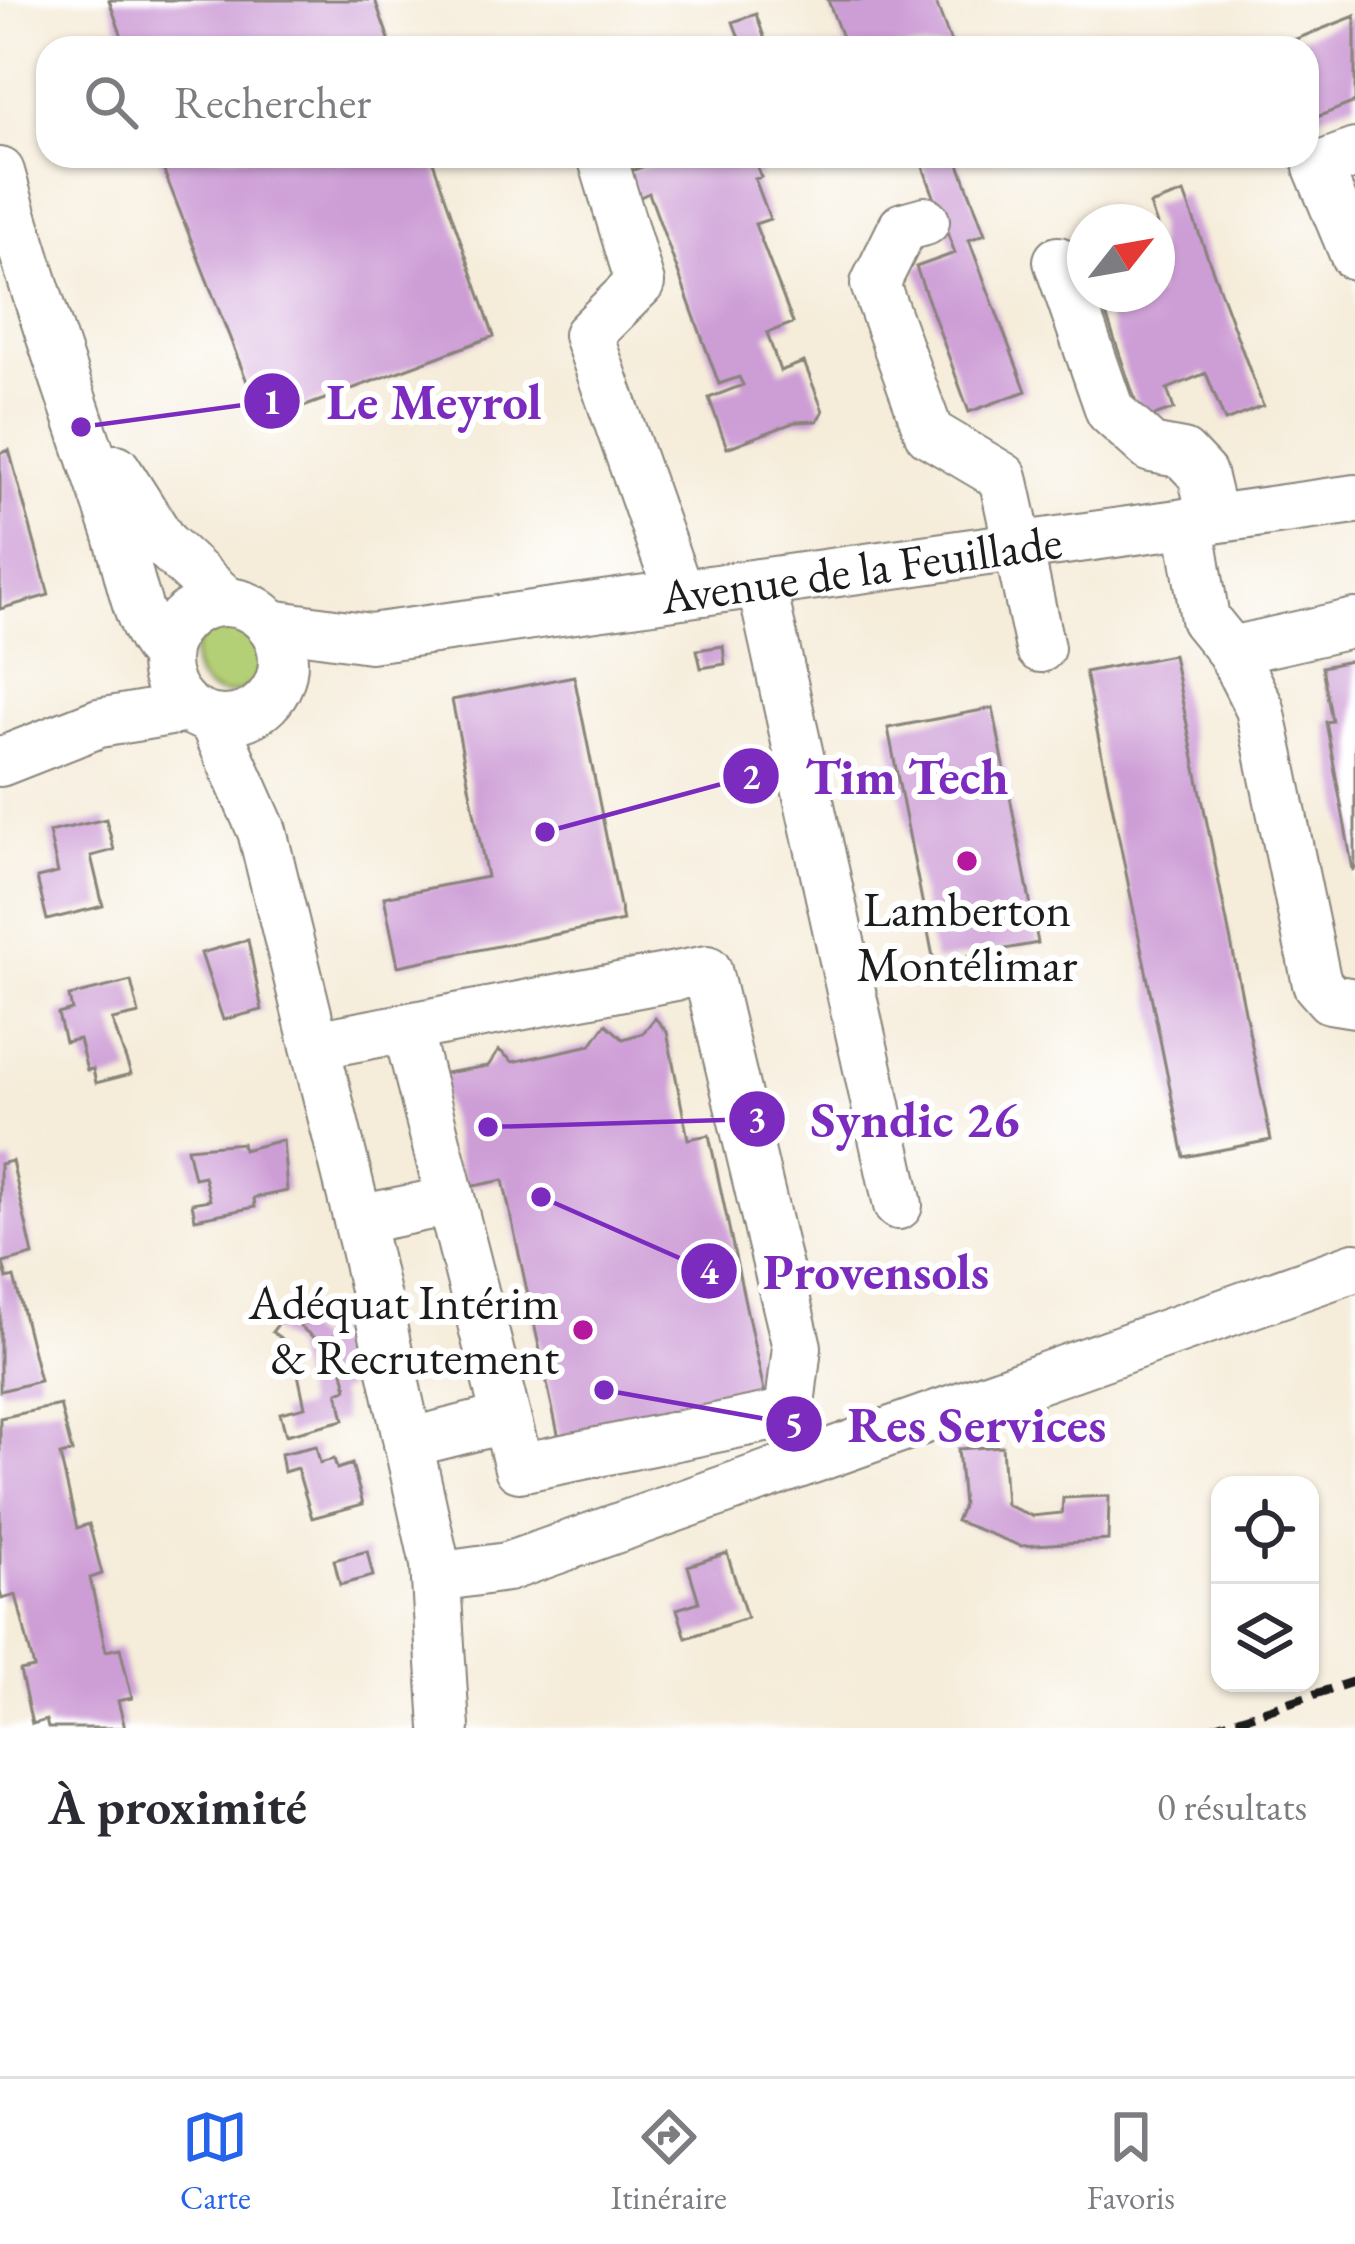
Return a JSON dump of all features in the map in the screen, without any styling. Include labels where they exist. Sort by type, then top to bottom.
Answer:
[{"type":"street","points":[[1319,167],[1355,153]]},
{"type":"street","points":[[606,168],[640,284],[588,334],[679,594]]},
{"type":"street","points":[[1318,168],[1355,256]]},
{"type":"street","points":[[0,172],[147,635],[183,689],[262,831],[358,1220],[436,1576],[445,1728]]},
{"type":"street","points":[[925,221],[903,227],[875,284],[929,433],[1003,477],[1040,648]]},
{"type":"street","points":[[1058,261],[1110,411],[1151,448],[1183,454],[1202,474],[1205,619],[1231,651],[1260,709],[1317,984],[1330,999],[1355,1003]]},
{"type":"street","points":[[66,383],[163,543],[227,602]]},
{"type":"street","name":"Avenue de la Feuillade","points":[[270,624],[370,638],[1355,499]]},
{"type":"street","points":[[761,583],[898,1205]]},
{"type":"street","points":[[183,689],[180,622],[209,604],[227,602],[258,612],[270,624],[280,641],[262,831]]},
{"type":"street","points":[[1231,651],[1355,623]]},
{"type":"street","name":"Avenue de la Feuillade","points":[[274,691],[370,638]]},
{"type":"street","points":[[0,762],[183,689],[242,718],[274,691]]},
{"type":"street","points":[[315,1045],[707,970],[797,1347],[789,1413],[519,1468],[406,1028]]},
{"type":"street","points":[[358,1220],[450,1201]]},
{"type":"street","points":[[436,1576],[507,1567],[1355,1267]]},
{"type":"street","points":[[408,1443],[504,1420]]},
{"type":"green space","points":[[227,626],[251,636],[261,660],[251,684],[227,694],[203,684],[193,660],[203,636]]},
{"type":"building","points":[[109,0],[375,0],[388,36],[122,36]]},
{"type":"building","points":[[828,0],[935,0],[948,36],[842,36]]},
{"type":"building","points":[[756,14],[764,36],[738,36],[733,22]]},
{"type":"building","points":[[1355,16],[1355,102],[1319,116],[1319,36],[1304,36]]},
{"type":"building","points":[[163,168],[435,168],[494,336],[263,422]]},
{"type":"building","points":[[639,168],[758,168],[761,177],[755,179],[770,219],[755,224],[793,323],[767,333],[780,371],[804,362],[823,411],[817,421],[795,422],[727,448],[709,398],[743,385],[739,377],[719,384],[649,193],[638,198],[628,172]]},
{"type":"building","points":[[923,168],[960,168],[985,234],[969,240],[1026,391],[969,412],[916,267],[955,253]]},
{"type":"building","points":[[1184,193],[1263,406],[1225,421],[1206,373],[1167,389],[1174,409],[1142,420],[1105,312],[1175,312],[1175,204],[1153,204]]},
{"type":"building","points":[[9,450],[49,595],[0,609],[0,453]]},
{"type":"building","points":[[723,646],[725,664],[701,668],[697,650]]},
{"type":"building","points":[[1173,655],[1271,1140],[1184,1157],[1085,672]]},
{"type":"building","points":[[1355,660],[1353,870],[1326,722],[1332,721],[1322,667]]},
{"type":"building","points":[[574,676],[623,921],[398,966],[384,897],[487,877],[452,700]]},
{"type":"building","points":[[993,708],[1038,943],[934,962],[888,728]]},
{"type":"building","points":[[106,819],[114,850],[91,856],[103,906],[47,920],[37,878],[58,873],[49,832]]},
{"type":"building","points":[[248,940],[262,1010],[223,1020],[201,953]]},
{"type":"building","points":[[131,981],[139,1014],[112,1020],[131,1074],[96,1083],[93,1069],[87,1070],[79,1039],[65,1042],[58,1014],[72,1010],[69,996]]},
{"type":"building","points":[[655,1018],[667,1032],[688,1139],[709,1135],[766,1400],[560,1443],[503,1180],[464,1188],[439,1074],[488,1066],[499,1050],[513,1062],[591,1045],[606,1024],[623,1039],[643,1033]]},
{"type":"building","points":[[283,1140],[287,1191],[254,1198],[255,1207],[195,1219],[192,1203],[210,1200],[204,1176],[194,1178],[187,1148],[242,1143],[243,1150]]},
{"type":"building","points":[[12,1161],[33,1255],[3,1263],[7,1279],[14,1277],[40,1381],[0,1391],[0,1164]]},
{"type":"building","points":[[285,1315],[317,1340],[335,1335],[347,1389],[338,1392],[344,1420],[286,1435],[280,1413],[305,1407],[292,1346],[272,1332]]},
{"type":"building","points":[[60,1405],[72,1452],[60,1455],[77,1528],[89,1524],[102,1574],[90,1578],[106,1651],[120,1648],[132,1698],[118,1701],[125,1728],[48,1728],[46,1720],[32,1724],[20,1671],[34,1668],[16,1595],[2,1599],[0,1591],[0,1418]]},
{"type":"building","points":[[316,1446],[320,1463],[334,1459],[337,1469],[352,1464],[363,1504],[312,1518],[297,1468],[284,1472],[281,1454]]},
{"type":"building","points":[[1002,1446],[1006,1505],[1032,1516],[1062,1513],[1063,1498],[1109,1496],[1108,1540],[1021,1546],[956,1521],[963,1505],[958,1449]]},
{"type":"building","points":[[367,1551],[373,1576],[340,1585],[334,1560]]},
{"type":"building","points":[[727,1553],[747,1618],[686,1638],[677,1609],[699,1602],[688,1566]]},
{"type":"railway","points":[[1211,1728],[1355,1681]]},
{"type":"place","name":"Le Meyrol","points":[[81,427]]},
{"type":"place","name":"Tim Tech","points":[[545,832]]},
{"type":"place","name":"Lamberton Montélimar","points":[[967,861]]},
{"type":"place","name":"Syndic 26","points":[[488,1127]]},
{"type":"place","name":"Provensols","points":[[541,1197]]},
{"type":"place","name":"Adéquat Intérim & Recrutement","points":[[583,1330]]},
{"type":"place","name":"Res Services","points":[[604,1390]]}]
